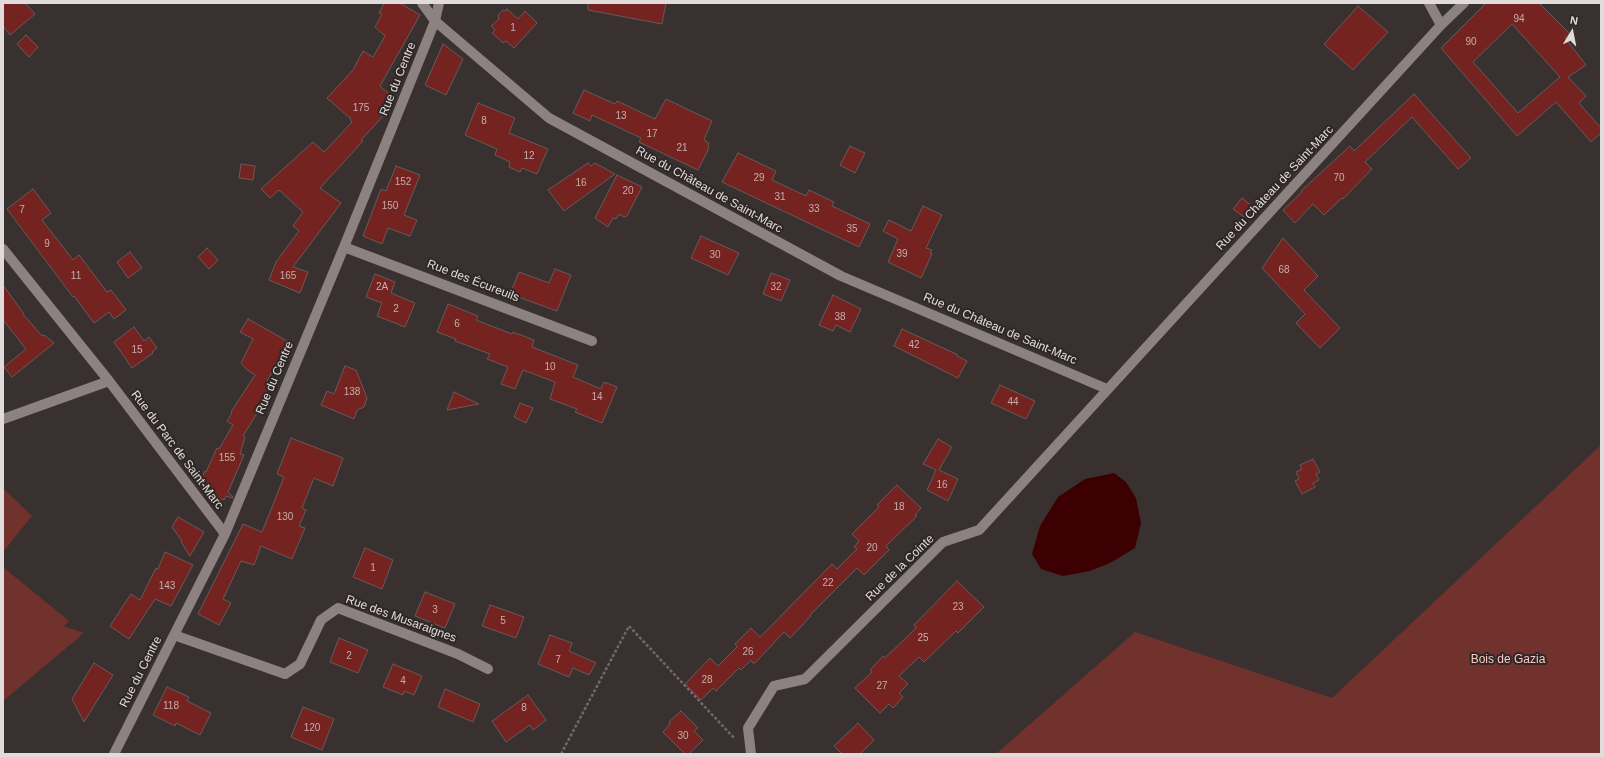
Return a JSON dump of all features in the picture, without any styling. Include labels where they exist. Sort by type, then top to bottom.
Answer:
[{"type":"street","name":"Rue du Château de Saint-Marc","points":[[422,3],[435,21],[549,118],[840,276],[1107,389],[1441,25],[1464,3]]},
{"type":"street","name":"Rue du Centre","points":[[114,754],[225,534],[344,247],[435,21],[439,3]]},
{"type":"street","points":[[1429,3],[1441,25]]},
{"type":"street","name":"Rue des Écureuils","points":[[344,247],[592,341]]},
{"type":"street","name":"Rue du Parc de Saint-Marc","points":[[3,249],[109,381],[225,534]]},
{"type":"street","points":[[3,419],[109,381]]},
{"type":"street","name":"Rue de la Cointe","points":[[751,754],[748,728],[774,686],[805,679],[943,542],[979,530],[1107,389]]},
{"type":"street","name":"Rue des Musaraignes","points":[[174,635],[285,674],[300,664],[321,620],[338,608],[458,654],[488,669]]},
{"type":"path","points":[[561,754],[629,626],[739,742]]},
{"type":"green space","name":"Bois de Gazia","points":[[1601,445],[1601,754],[996,754],[1135,632],[1332,698]]},
{"type":"green space","points":[[3,488],[32,516],[3,552]]},
{"type":"green space","points":[[3,567],[69,621],[64,626],[84,633],[3,701]]},
{"type":"shaded area","points":[[1114,473],[1126,482],[1136,498],[1141,523],[1135,548],[1110,563],[1090,571],[1063,576],[1041,569],[1032,554],[1040,526],[1058,497],[1085,479]]},
{"type":"building","points":[[3,3],[25,3],[35,14],[10,35],[3,26]]},
{"type":"building","points":[[384,3],[400,3],[420,15],[380,86],[391,96],[384,102],[387,105],[380,111],[384,115],[361,140],[363,141],[320,188],[341,203],[293,267],[308,272],[300,293],[269,280],[276,262],[299,231],[293,226],[303,212],[279,190],[270,198],[261,189],[313,142],[324,152],[352,122],[350,120],[351,119],[327,98],[353,70],[363,51],[373,57],[385,36],[375,27],[382,14],[379,13]]},
{"type":"building","points":[[588,3],[666,3],[662,24],[588,10]]},
{"type":"building","points":[[1486,3],[1539,3],[1570,34],[1565,38],[1586,65],[1568,77],[1586,96],[1579,103],[1601,128],[1601,133],[1591,142],[1556,102],[1517,136],[1441,48]],"holes":[[[1512,24],[1560,77],[1518,113],[1473,62]]]},
{"type":"building","points":[[1358,6],[1388,32],[1353,70],[1324,44]]},
{"type":"building","points":[[507,9],[518,19],[525,11],[537,23],[514,48],[506,41],[503,43],[492,33],[495,30],[491,26],[499,19],[498,15],[503,10],[506,11]]},
{"type":"building","points":[[26,35],[38,47],[29,57],[17,44]]},
{"type":"building","points":[[443,44],[463,59],[446,95],[425,85]]},
{"type":"building","points":[[584,90],[615,104],[617,101],[655,119],[666,99],[712,121],[704,140],[709,143],[709,148],[698,170],[639,142],[641,138],[592,115],[590,121],[573,113]]},
{"type":"building","points":[[1414,94],[1471,158],[1458,169],[1412,117],[1365,162],[1372,169],[1343,199],[1342,198],[1324,215],[1313,204],[1295,223],[1283,210],[1302,192],[1301,191],[1350,146],[1354,151]]},
{"type":"building","points":[[478,103],[515,118],[509,133],[548,149],[537,174],[522,168],[520,172],[509,167],[510,162],[495,155],[497,149],[465,135]]},
{"type":"building","points":[[850,146],[865,153],[855,173],[840,165]]},
{"type":"building","points":[[738,153],[776,171],[772,180],[806,196],[809,190],[834,202],[832,206],[870,224],[859,247],[722,182]]},
{"type":"building","points":[[588,163],[591,166],[595,163],[615,174],[564,211],[548,190]]},
{"type":"building","points":[[241,164],[255,166],[253,180],[239,178]]},
{"type":"building","points":[[396,166],[420,175],[404,215],[417,220],[410,236],[388,228],[382,244],[363,236],[381,189],[386,191]]},
{"type":"building","points":[[617,175],[642,187],[627,216],[624,217],[619,214],[616,219],[613,218],[608,227],[595,218]]},
{"type":"building","points":[[33,189],[51,213],[42,220],[73,260],[79,255],[107,292],[111,290],[126,310],[114,319],[109,312],[94,323],[7,209]]},
{"type":"building","points":[[1242,198],[1252,206],[1244,217],[1233,209]]},
{"type":"building","points":[[923,206],[942,215],[926,248],[932,250],[930,253],[932,254],[921,278],[888,262],[898,239],[883,231],[889,220],[911,231]]},
{"type":"building","points":[[701,236],[739,253],[728,275],[691,258]]},
{"type":"building","points":[[1283,238],[1318,276],[1304,290],[1340,328],[1320,348],[1296,323],[1305,314],[1262,268]]},
{"type":"building","points":[[207,248],[218,260],[209,269],[198,257]]},
{"type":"building","points":[[130,252],[142,268],[128,278],[117,262]]},
{"type":"building","points":[[555,269],[571,275],[557,311],[510,294],[519,272],[549,283]]},
{"type":"building","points":[[771,273],[790,280],[781,301],[763,294]]},
{"type":"building","points":[[375,274],[395,282],[391,293],[415,303],[405,327],[377,316],[382,303],[366,297]]},
{"type":"building","points":[[3,285],[23,314],[42,336],[44,335],[54,343],[12,377],[4,367],[26,349],[3,320]]},
{"type":"building","points":[[833,295],[861,309],[850,332],[836,325],[833,331],[819,325]]},
{"type":"building","points":[[448,304],[478,316],[476,320],[512,334],[513,332],[534,340],[532,347],[578,365],[573,377],[601,389],[604,382],[617,387],[602,423],[575,412],[577,409],[550,399],[555,382],[523,370],[515,389],[501,384],[508,367],[487,359],[490,354],[455,341],[456,339],[437,332]]},
{"type":"building","points":[[248,319],[289,342],[267,381],[271,383],[267,390],[270,392],[243,436],[245,437],[240,454],[244,455],[228,492],[233,498],[226,496],[224,500],[204,492],[206,488],[198,485],[217,448],[219,449],[233,425],[227,421],[232,413],[231,412],[255,375],[246,369],[241,363],[253,339],[240,332]]},
{"type":"building","points":[[134,327],[144,341],[149,337],[157,348],[152,352],[153,353],[132,368],[114,342]]},
{"type":"building","points":[[902,329],[958,355],[957,356],[967,361],[958,378],[894,346]]},
{"type":"building","points":[[345,366],[356,370],[367,398],[364,407],[357,410],[354,419],[321,405],[327,391],[334,394]]},
{"type":"building","points":[[1000,385],[1035,401],[1026,419],[991,403]]},
{"type":"building","points":[[454,392],[479,404],[447,410]]},
{"type":"building","points":[[520,403],[533,408],[526,423],[514,417]]},
{"type":"building","points":[[291,438],[343,458],[333,486],[314,478],[302,508],[306,510],[299,526],[305,528],[292,559],[261,546],[254,565],[241,561],[223,599],[231,603],[219,625],[198,614],[243,524],[262,532],[284,477],[277,474]]},
{"type":"building","points":[[938,439],[952,447],[939,470],[958,479],[948,501],[927,490],[936,470],[923,464]]},
{"type":"building","points":[[1313,459],[1320,472],[1316,474],[1319,480],[1313,483],[1315,487],[1302,494],[1295,481],[1299,479],[1296,472],[1302,469],[1300,465]]},
{"type":"building","points":[[897,485],[921,508],[915,515],[917,516],[886,546],[889,550],[864,575],[857,568],[810,615],[811,616],[790,638],[784,632],[755,663],[751,660],[741,670],[739,668],[716,691],[713,688],[701,700],[685,684],[710,658],[718,666],[737,647],[735,644],[751,628],[760,637],[832,564],[837,569],[857,549],[854,547],[859,541],[852,534],[879,507],[877,505]]},
{"type":"building","points":[[178,517],[204,532],[190,556],[172,527]]},
{"type":"building","points":[[365,548],[393,560],[382,589],[353,577]]},
{"type":"building","points":[[165,552],[193,565],[171,606],[155,599],[129,639],[110,626],[131,594],[140,600],[156,568],[158,569]]},
{"type":"building","points":[[957,581],[984,607],[958,633],[956,631],[924,662],[919,657],[899,676],[908,684],[899,693],[903,697],[893,708],[889,704],[880,713],[855,688],[872,672],[870,670],[883,656],[885,658],[916,628],[914,625]]},
{"type":"building","points":[[425,592],[455,604],[445,628],[415,616]]},
{"type":"building","points":[[490,605],[524,617],[516,638],[482,626]]},
{"type":"building","points":[[550,635],[572,643],[569,651],[596,663],[589,675],[573,668],[569,677],[538,664]]},
{"type":"building","points":[[339,638],[368,650],[358,673],[330,662]]},
{"type":"building","points":[[94,663],[113,675],[84,722],[72,699]]},
{"type":"building","points":[[393,664],[422,676],[414,695],[404,691],[403,695],[383,687]]},
{"type":"building","points":[[167,687],[189,697],[187,701],[211,713],[200,735],[176,723],[175,726],[153,715]]},
{"type":"building","points":[[445,689],[480,704],[473,722],[438,707]]},
{"type":"building","points":[[528,695],[546,720],[533,730],[530,725],[506,742],[492,721]]},
{"type":"building","points":[[303,707],[334,719],[322,750],[291,737]]},
{"type":"building","points":[[681,711],[698,728],[694,731],[703,740],[689,754],[685,754],[663,732],[670,724],[669,722]]},
{"type":"building","points":[[858,723],[874,740],[860,754],[842,754],[834,746]]}]
